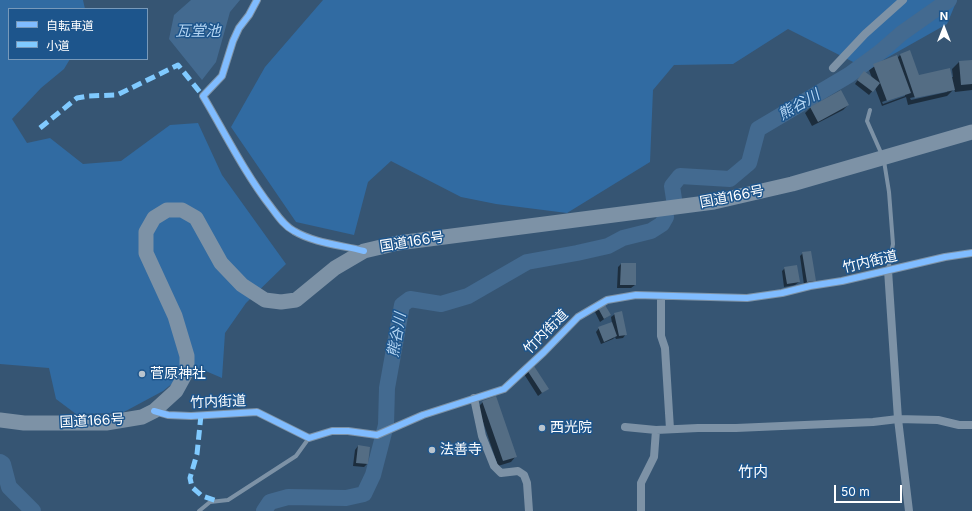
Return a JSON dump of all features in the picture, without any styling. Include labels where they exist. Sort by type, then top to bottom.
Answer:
[{"type":"highway","name":"国道166号","points":[[0,420],[24,423],[106,423],[142,417],[154,410],[176,391],[187,371],[187,356],[175,316],[146,253],[146,232],[154,218],[167,210],[182,210],[196,218],[221,263],[242,285],[265,300],[281,302],[296,300],[335,268],[364,251],[398,243],[714,202],[792,184],[972,132]]},
{"type":"street","points":[[257,0],[249,15],[239,28],[233,41],[222,76],[203,96],[230,145],[261,194],[280,219],[293,230],[310,238],[364,251]]},
{"type":"street","points":[[833,68],[865,34],[903,0]]},
{"type":"street","name":"竹内街道","points":[[154,410],[168,415],[191,416],[257,412],[309,438],[332,431],[381,434],[423,415],[504,389],[544,352],[578,316],[607,300],[636,295],[747,298],[782,293],[810,286],[842,281],[945,257],[972,253]]},
{"type":"street","points":[[888,270],[898,419],[910,511]]},
{"type":"street","points":[[661,296],[661,336],[665,348],[670,429]]},
{"type":"street","points":[[474,398],[482,436],[494,466],[501,472],[518,471],[524,475],[527,483],[529,511]]},
{"type":"street","points":[[625,427],[656,430],[784,427],[898,419],[938,420],[959,425],[972,425]]},
{"type":"street","points":[[641,511],[641,483],[654,457],[656,430]]},
{"type":"lane","points":[[870,110],[867,121],[883,158],[889,192],[893,244],[888,270]]},
{"type":"lane","points":[[199,511],[210,502],[228,500],[296,456],[309,438]]},
{"type":"shaded area","points":[[0,0],[83,0],[85,8],[8,8],[8,60],[69,60],[64,69],[41,88],[12,119],[27,143],[50,138],[83,164],[121,161],[170,125],[198,123],[222,175],[286,264],[246,303],[225,333],[222,378],[194,366],[163,391],[122,413],[76,414],[56,399],[49,368],[0,364]]},
{"type":"shaded area","points":[[323,0],[957,0],[947,24],[867,69],[788,29],[733,64],[674,65],[653,90],[650,162],[567,213],[496,204],[461,197],[391,161],[368,182],[354,235],[296,222],[231,127],[265,67]]},
{"type":"water","name":"瓦堂池","points":[[191,0],[240,0],[230,12],[216,62],[202,80],[169,39],[174,15]]},
{"type":"building","points":[[910,50],[919,75],[950,68],[955,90],[915,98],[900,54]]},
{"type":"building","points":[[897,55],[911,93],[887,101],[873,64]]},
{"type":"building","points":[[972,60],[972,84],[961,85],[959,61]]},
{"type":"building","points":[[864,71],[880,83],[873,92],[857,80]]},
{"type":"building","points":[[841,90],[849,105],[818,122],[810,107]]},
{"type":"building","points":[[811,251],[816,281],[807,282],[802,252]]},
{"type":"building","points":[[621,263],[636,263],[636,285],[620,285]]},
{"type":"building","points":[[797,265],[800,282],[787,284],[784,267]]},
{"type":"building","points":[[605,305],[611,315],[604,319],[598,308]]},
{"type":"building","points":[[622,311],[627,335],[619,336],[614,313]]},
{"type":"building","points":[[612,322],[617,336],[604,342],[598,327]]},
{"type":"building","points":[[534,366],[549,389],[542,393],[527,370]]},
{"type":"building","points":[[496,396],[517,457],[503,461],[482,401]]},
{"type":"building","points":[[358,445],[370,447],[368,464],[356,463]]},
{"type":"waterway","name":"熊谷川","points":[[674,199],[672,186],[680,176],[730,179],[749,163],[758,129],[849,75],[879,53],[902,33],[949,0]]},
{"type":"waterway","name":"熊谷川","points":[[264,511],[270,502],[288,497],[346,498],[364,494],[373,475],[386,425],[387,388],[402,305],[410,299],[441,304],[468,296],[527,262],[608,246],[623,238],[651,231],[662,224],[666,217]]},
{"type":"waterway","name":"熊谷川","points":[[0,462],[3,464],[9,487],[33,511]]},
{"type":"marked path","points":[[40,128],[77,98],[117,95],[178,65],[203,96]]},
{"type":"marked path","points":[[201,415],[197,454],[190,478],[192,487],[202,496],[217,501]]},
{"type":"cycle path","points":[[257,0],[249,15],[239,28],[233,41],[222,76],[203,96],[261,194],[290,229],[310,238],[364,251]]},
{"type":"cycle path","points":[[154,411],[168,415],[191,416],[257,412],[309,438],[332,431],[348,431],[377,435],[423,415],[504,389],[544,352],[578,317],[607,300],[636,295],[747,298],[782,293],[810,286],[842,281],[945,257],[972,253]]},
{"type":"place","name":"菅原神社","points":[[142,374]]},
{"type":"place","name":"西光院","points":[[542,428]]},
{"type":"place","name":"法善寺","points":[[432,450]]},
{"type":"district","name":"竹内","points":[[753,472]]}]
